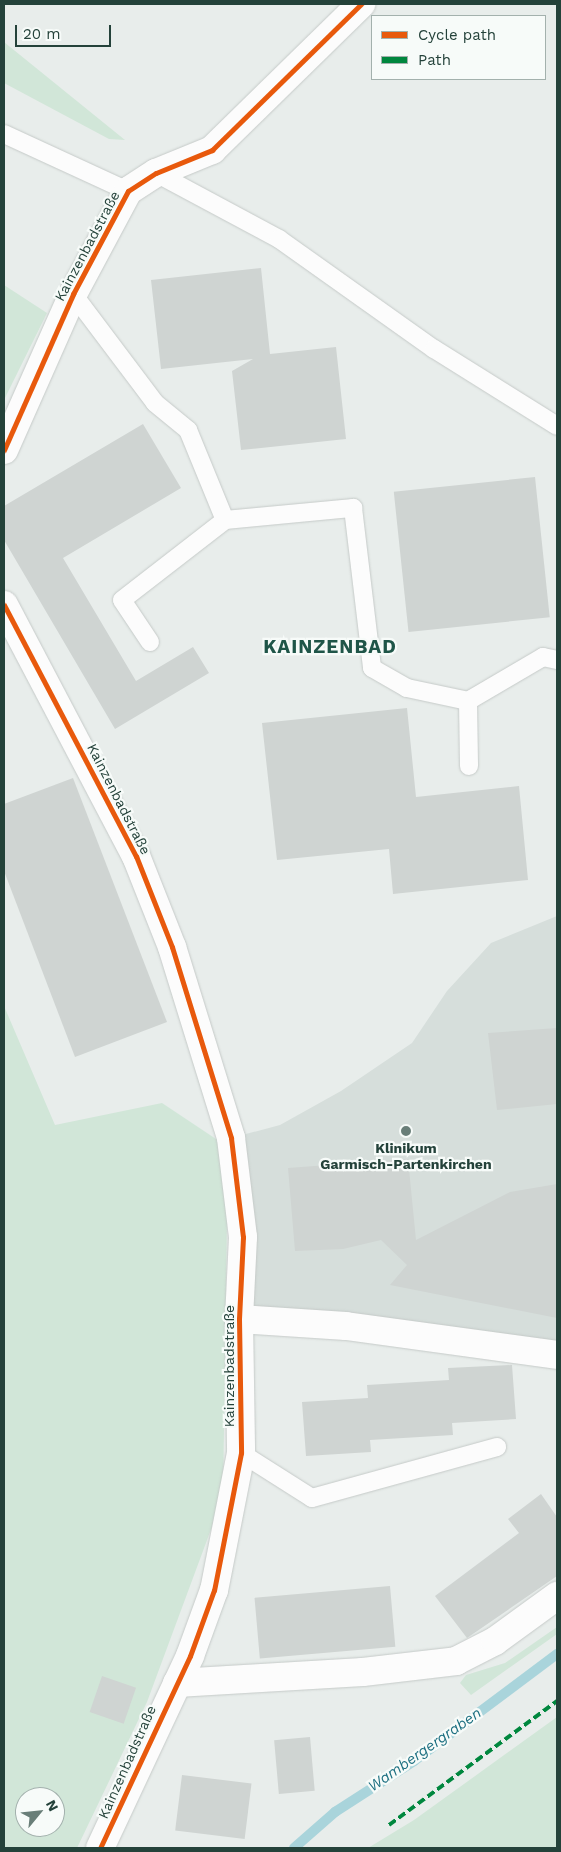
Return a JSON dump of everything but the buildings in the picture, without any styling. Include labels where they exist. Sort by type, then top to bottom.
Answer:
[{"type":"street","name":"Kainzenbadstraße","points":[[4,450],[72,294],[128,191],[156,173],[212,150],[361,4]]},
{"type":"street","name":"Kainzenbadstraße","points":[[4,605],[136,856],[172,947],[231,1138],[243,1237],[239,1319],[241,1453],[214,1590],[177,1683],[100,1848]]},
{"type":"street","name":"Kainzenbadstraße","points":[[239,1319],[346,1326],[557,1355]]},
{"type":"street","points":[[177,1683],[363,1672],[456,1661],[495,1641],[557,1596]]},
{"type":"lane","points":[[4,134],[128,191]]},
{"type":"lane","points":[[156,173],[279,239],[434,349],[557,426]]},
{"type":"lane","points":[[72,294],[155,403],[188,430],[225,520]]},
{"type":"lane","points":[[150,642],[122,600],[225,520],[353,508],[372,668],[406,688],[468,701],[543,657],[557,660]]},
{"type":"lane","points":[[468,701],[469,766]]},
{"type":"lane","points":[[241,1453],[312,1498],[497,1447]]},
{"type":"shaded area","name":"Klinikum Garmisch-Partenkirchen","points":[[557,916],[557,1355],[239,1319],[231,1138],[280,1125],[341,1091],[412,1043],[447,991],[491,943]]},
{"type":"green space","points":[[4,42],[125,140],[109,139],[4,83]]},
{"type":"green space","points":[[4,285],[47,313],[4,400]]},
{"type":"green space","points":[[4,1006],[55,1125],[162,1103],[228,1147],[223,1497],[147,1702],[77,1848],[4,1848]]},
{"type":"green space","points":[[557,1627],[557,1634],[471,1695],[460,1683],[466,1675],[505,1663]]},
{"type":"green space","points":[[557,1717],[557,1848],[368,1848],[414,1820]]},
{"type":"waterway","name":"Wambergergraben","points":[[294,1848],[335,1812],[414,1761],[557,1654]]},
{"type":"marked path","points":[[389,1825],[557,1701]]},
{"type":"cycle path","points":[[4,450],[73,294],[128,191],[156,173],[212,150],[361,4]]},
{"type":"cycle path","points":[[4,605],[136,856],[172,947],[231,1138],[243,1237],[239,1319],[241,1453],[214,1590],[190,1656],[100,1848]]},
{"type":"place","name":"Klinikum Garmisch-Partenkirchen","points":[[406,1131]]},
{"type":"district","name":"KAINZENBAD","points":[[330,647]]}]
